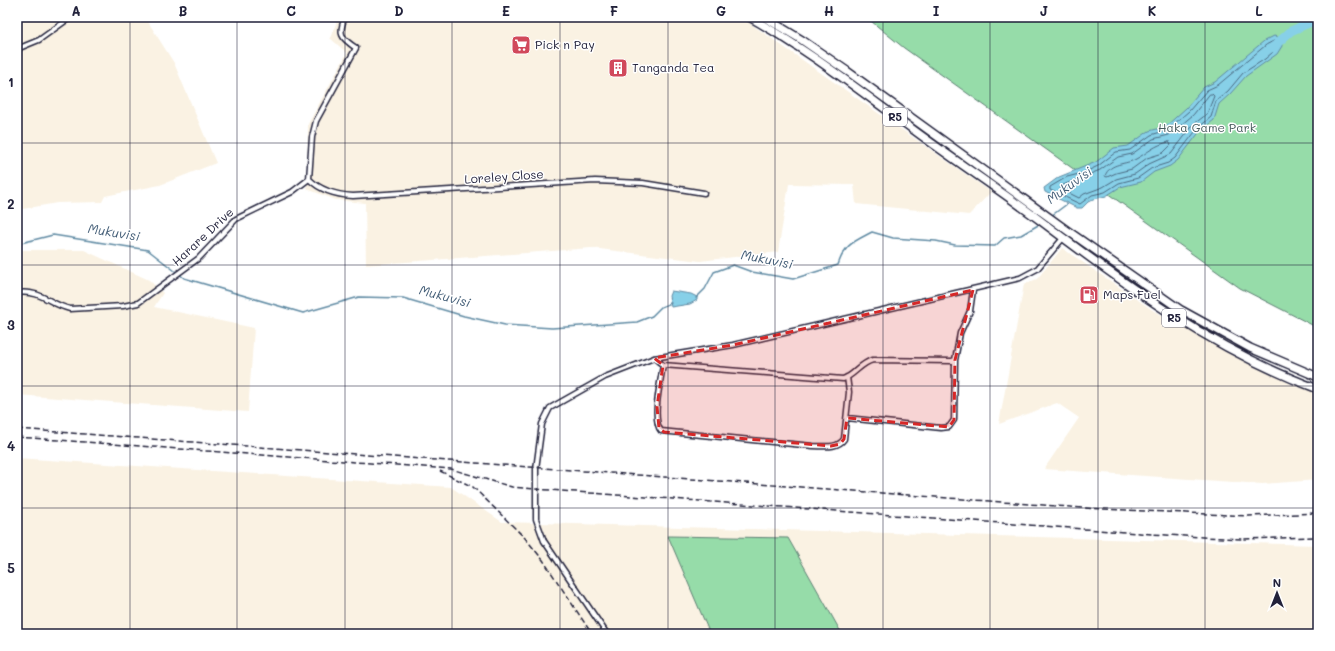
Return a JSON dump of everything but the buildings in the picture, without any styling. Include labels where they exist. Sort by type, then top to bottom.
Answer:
[{"type":"highway","name":"R5","points":[[749,17],[818,60],[1042,222],[1062,239],[1117,279],[1181,322],[1239,355],[1288,378],[1318,389]]},
{"type":"highway","name":"R5","points":[[764,17],[802,40],[847,71],[1050,217],[1068,232],[1181,310],[1250,348],[1318,377]]},
{"type":"street","points":[[17,49],[39,40],[71,17]]},
{"type":"street","points":[[308,179],[312,137],[316,121],[356,48],[348,43],[340,33],[340,27],[345,17]]},
{"type":"street","name":"Loreley Close","points":[[308,179],[315,185],[332,193],[353,196],[595,181],[643,183],[704,193]]},
{"type":"street","name":"Harare Drive","points":[[17,293],[37,293],[61,306],[70,309],[123,306],[138,303],[175,277],[205,253],[236,219],[292,192],[308,179]]},
{"type":"street","points":[[607,634],[544,541],[539,530],[535,501],[536,469],[542,424],[548,411],[554,404],[623,369],[654,358],[733,346],[1007,282],[1033,273],[1068,232]]},
{"type":"street","points":[[847,418],[941,428],[948,427],[954,420],[955,360],[960,334],[970,311],[973,290]]},
{"type":"street","points":[[654,358],[664,365],[836,378],[847,377],[862,364],[873,360],[942,362],[955,360]]},
{"type":"street","points":[[664,365],[657,407],[659,428],[664,432],[830,446],[840,444],[844,439],[849,392],[847,377]]},
{"type":"highlighted area","points":[[973,290],[955,360],[954,420],[949,427],[847,418],[844,439],[840,444],[831,446],[664,432],[659,428],[657,407],[663,365],[654,358],[733,345]]},
{"type":"shaded area","points":[[17,17],[145,17],[174,63],[216,163],[160,185],[105,196],[102,202],[57,203],[17,210]]},
{"type":"shaded area","points":[[339,17],[738,17],[748,22],[991,192],[969,215],[856,204],[854,185],[789,184],[778,252],[700,261],[591,248],[366,265],[365,203],[336,200],[307,189],[308,124],[347,53],[330,38]]},
{"type":"shaded area","points":[[1062,248],[1154,311],[1289,383],[1318,393],[1318,480],[1262,484],[1044,469],[1079,418],[1057,403],[999,424],[1024,284],[1037,279]]},
{"type":"shaded area","points":[[20,250],[84,250],[149,280],[163,293],[154,307],[254,328],[248,412],[17,395],[17,281]]},
{"type":"shaded area","points":[[17,458],[451,487],[502,522],[1318,545],[1318,634],[842,634],[788,538],[669,536],[710,634],[17,634]]},
{"type":"green space","name":"Haka Game Park","points":[[866,17],[1318,17],[1318,328],[1240,288],[904,48]]},
{"type":"green space","points":[[668,536],[788,538],[842,634],[710,634]]},
{"type":"water","points":[[1274,36],[1281,38],[1282,46],[1277,54],[1246,76],[1219,104],[1214,120],[1201,130],[1178,160],[1170,166],[1154,172],[1141,182],[1120,187],[1106,196],[1094,199],[1082,208],[1077,208],[1045,192],[1044,188],[1059,177],[1096,162],[1114,148],[1128,146],[1149,131],[1165,127],[1186,108],[1204,87],[1215,82],[1264,41]]},
{"type":"water","points":[[671,291],[691,294],[697,297],[697,300],[690,304],[671,307],[669,296]]},
{"type":"waterway","name":"Mukuvisi","points":[[1272,48],[1291,31],[1318,19]]},
{"type":"waterway","name":"Mukuvisi","points":[[1051,216],[1067,204]]},
{"type":"waterway","name":"Mukuvisi","points":[[696,298],[705,289],[714,272],[733,265],[752,272],[793,279],[838,265],[844,252],[850,244],[872,232],[893,238],[936,241],[955,245],[995,246],[1004,238],[1021,235],[1040,224]]},
{"type":"waterway","name":"Mukuvisi","points":[[17,244],[53,235],[148,250],[184,278],[303,313],[359,297],[403,298],[464,316],[505,325],[552,328],[637,322],[652,316],[661,307],[671,303]]},
{"type":"railway","points":[[17,429],[1083,508],[1249,516],[1318,513]]},
{"type":"railway","points":[[17,437],[451,469],[512,487],[535,489],[1166,535],[1240,539],[1318,537]]},
{"type":"railway","points":[[440,471],[473,487],[525,538],[543,560],[592,634]]},
{"type":"place","name":"Pick n Pay","points":[[521,45]]},
{"type":"place","name":"Tanganda Tea","points":[[618,68]]},
{"type":"place","name":"Maps Fuel","points":[[1089,295]]}]
